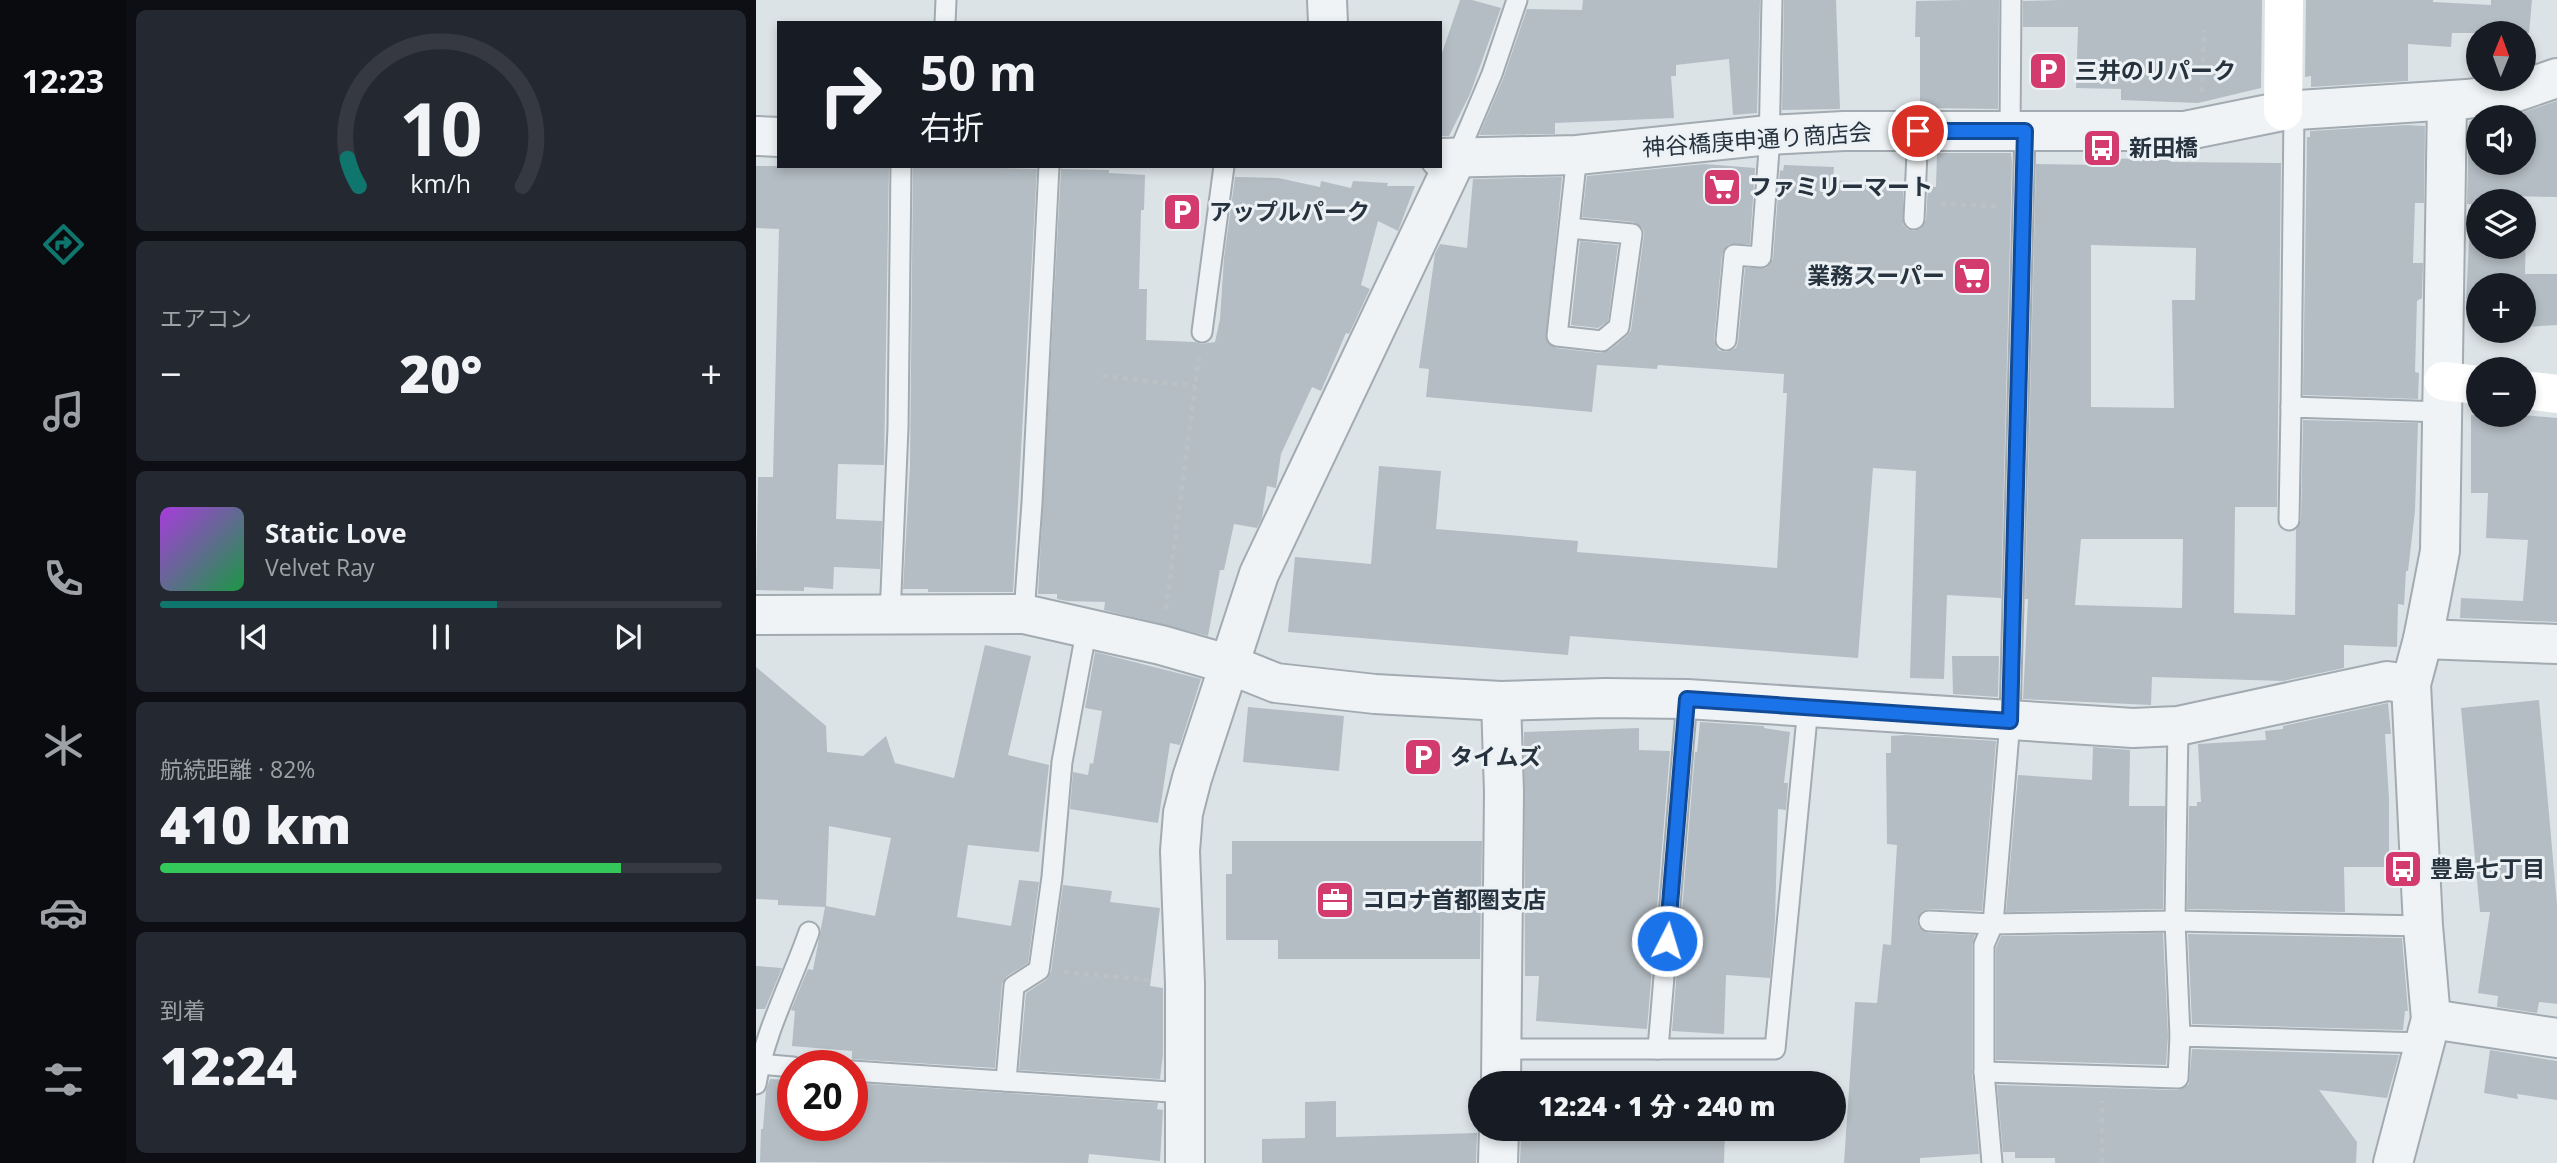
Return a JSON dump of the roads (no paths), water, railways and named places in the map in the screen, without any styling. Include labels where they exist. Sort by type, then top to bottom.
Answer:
[{"type":"street","points":[[1327,0],[1328,21]]},
{"type":"street","points":[[2284,0],[2288,111]]},
{"type":"street","name":"神谷橋庚申通り商店会","points":[[1448,159],[1577,155],[1769,135],[1844,131],[2184,131],[2288,111],[2447,101],[2513,93],[2557,78]]},
{"type":"street","points":[[2393,1163],[2427,1031],[2411,684],[2423,639],[2440,551],[2455,393],[2447,101]]},
{"type":"street","points":[[756,136],[777,137]]},
{"type":"street","points":[[1185,1163],[1185,984],[1180,850],[1183,813],[1192,778],[1259,574],[1448,159]]},
{"type":"street","points":[[2536,391],[2557,394]]},
{"type":"street","points":[[756,615],[1024,614],[1161,645],[1231,665],[1276,683],[1375,694],[1501,701],[1687,699],[2133,728],[2178,726],[2387,681],[2411,684]]},
{"type":"street","points":[[2423,639],[2557,644]]},
{"type":"street","points":[[1501,701],[1504,792],[1502,1066]]},
{"type":"street","points":[[2427,1031],[2557,1038]]},
{"type":"street","points":[[1498,1163],[1499,1141]]},
{"type":"lane","points":[[945,21],[946,0]]},
{"type":"lane","points":[[1448,159],[1492,74],[1517,0]]},
{"type":"lane","points":[[1726,340],[1734,255],[1761,257],[1769,135],[1772,0]]},
{"type":"lane","points":[[1992,1163],[1984,1072],[1984,945],[1993,924],[2010,721],[2023,207],[2011,0]]},
{"type":"lane","points":[[2288,111],[2291,407],[2289,520]]},
{"type":"lane","points":[[1915,211],[1918,131]]},
{"type":"lane","points":[[1569,228],[1632,234],[1619,327],[1602,341],[1557,336],[1577,155]]},
{"type":"lane","points":[[890,616],[898,428],[901,168]]},
{"type":"lane","points":[[1024,614],[1049,168]]},
{"type":"lane","points":[[1202,332],[1224,168]]},
{"type":"lane","points":[[2291,407],[2455,393]]},
{"type":"lane","points":[[1006,1081],[1014,986],[1039,970],[1052,877],[1062,762],[1087,627]]},
{"type":"lane","points":[[1658,1049],[1687,699]]},
{"type":"lane","points":[[1502,1066],[1658,1049],[1775,1049],[1808,706]]},
{"type":"lane","points":[[1984,1072],[2178,1078],[2180,1036],[2175,921],[2178,726]]},
{"type":"lane","points":[[1929,921],[1993,924],[2175,921],[2423,926]]},
{"type":"lane","points":[[777,1070],[758,1074],[764,1023],[809,932]]},
{"type":"lane","points":[[2180,1036],[2427,1031]]},
{"type":"lane","points":[[868,1072],[1185,1093]]},
{"type":"place","name":"三井のリパーク","points":[[2048,71]]},
{"type":"place","name":"新田橋","points":[[2102,148]]},
{"type":"place","name":"ファミリーマート","points":[[1722,187]]},
{"type":"place","name":"アップルパーク","points":[[1182,212]]},
{"type":"place","name":"業務スーパー","points":[[1972,276]]},
{"type":"place","name":"タイムズ","points":[[1423,757]]},
{"type":"place","name":"豊島七丁目","points":[[2403,869]]},
{"type":"place","name":"コロナ首都圏支店","points":[[1335,900]]}]
